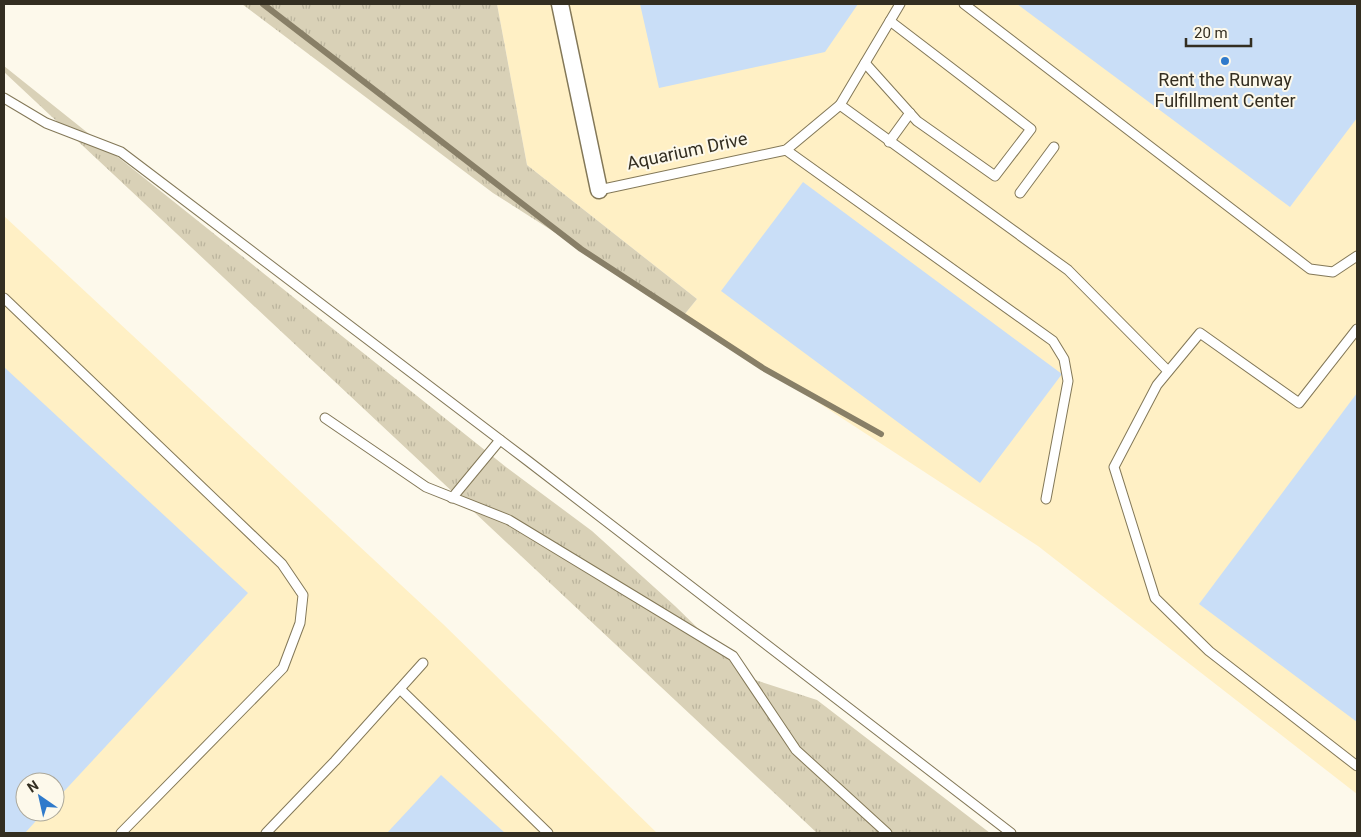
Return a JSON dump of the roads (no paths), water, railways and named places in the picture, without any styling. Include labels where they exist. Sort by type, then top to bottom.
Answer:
[{"type":"street","name":"Aquarium Drive","points":[[560,4],[599,190]]},
{"type":"lane","name":"Aquarium Drive","points":[[599,190],[786,150],[840,105],[900,4]]},
{"type":"lane","points":[[964,4],[1310,269],[1333,272],[1357,256]]},
{"type":"lane","points":[[865,63],[917,121],[995,176],[1031,129],[890,21]]},
{"type":"lane","points":[[4,98],[46,123],[121,152],[500,440],[1011,833]]},
{"type":"lane","points":[[840,105],[1068,270],[1168,371]]},
{"type":"lane","points":[[889,142],[910,113]]},
{"type":"lane","points":[[1020,193],[1054,147]]},
{"type":"lane","points":[[786,150],[1053,341],[1064,359],[1068,381],[1046,499]]},
{"type":"lane","points":[[4,298],[282,564],[303,595],[300,623],[283,668],[121,833]]},
{"type":"lane","points":[[1357,329],[1299,403],[1200,333],[1157,385],[1114,466],[1155,598],[1209,651],[1357,766]]},
{"type":"lane","points":[[326,418],[426,487],[509,520],[732,656],[796,750],[887,833]]},
{"type":"lane","points":[[452,498],[500,440]]},
{"type":"lane","points":[[266,833],[335,761],[423,663]]},
{"type":"lane","points":[[400,689],[548,833]]},
{"type":"waterway","points":[[263,4],[581,249],[763,368],[881,434]]},
{"type":"place","name":"Rent the Runway Fulfillment Center","points":[[1225,61]]}]
